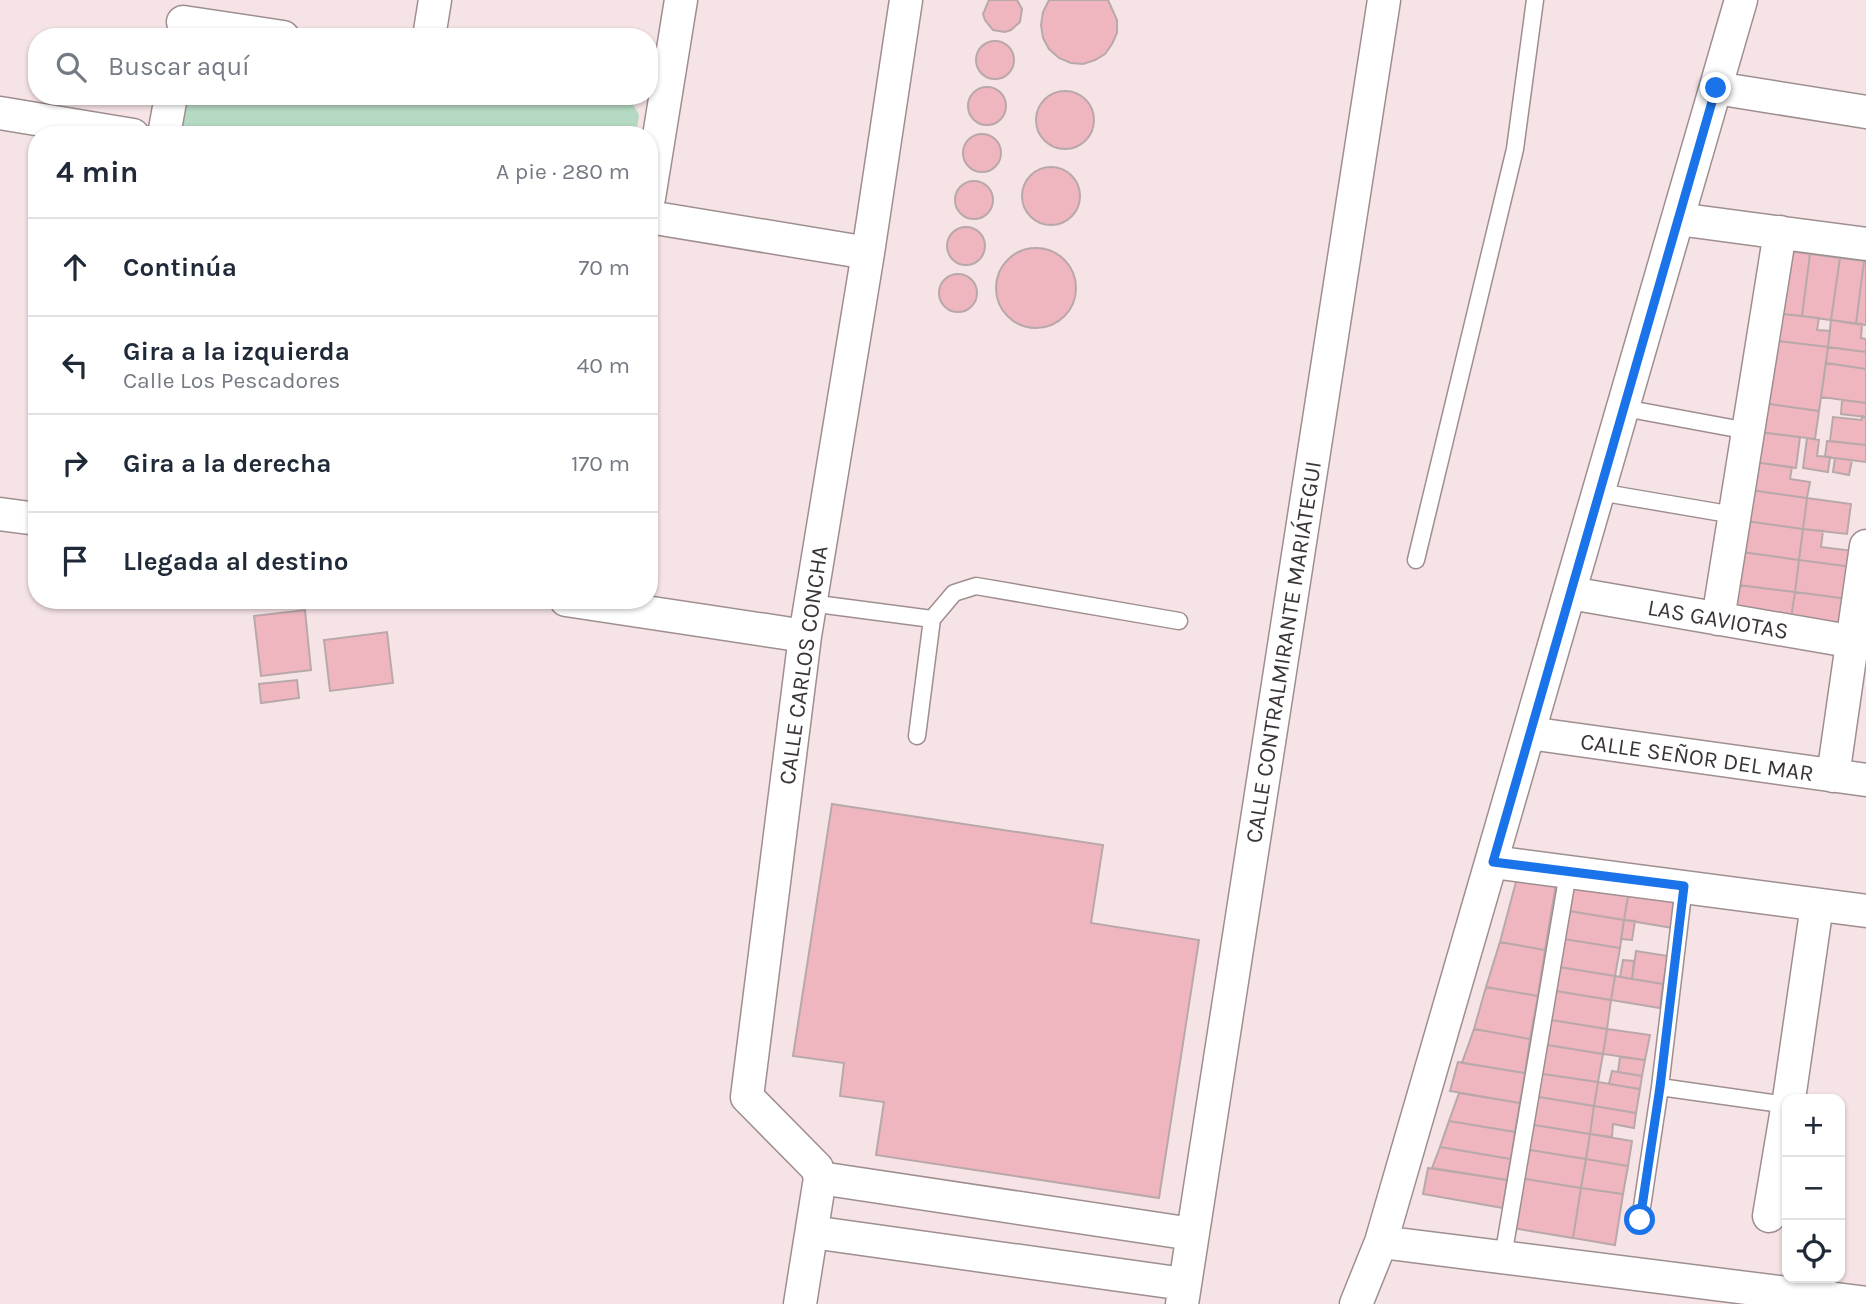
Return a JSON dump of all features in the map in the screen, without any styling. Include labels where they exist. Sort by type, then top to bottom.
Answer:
[{"type":"street","points":[[430,28],[435,0]]},
{"type":"street","points":[[658,93],[681,0]]},
{"type":"street","name":"CALLE CARLOS CONCHA","points":[[820,1178],[817,1168],[747,1097],[805,636],[868,253],[906,0]]},
{"type":"street","name":"CALLE CONTRALMIRANTE MARIÁTEGUI","points":[[1183,1294],[1384,0]]},
{"type":"street","points":[[1356,1304],[1381,1242],[1741,0]]},
{"type":"street","points":[[184,19],[234,28]]},
{"type":"street","points":[[1716,88],[1866,112]]},
{"type":"street","points":[[166,126],[169,105]]},
{"type":"street","points":[[655,126],[657,105]]},
{"type":"street","points":[[0,113],[79,126]]},
{"type":"street","points":[[658,218],[868,253]]},
{"type":"street","points":[[1678,219],[1866,244]]},
{"type":"street","points":[[1718,619],[1780,232]]},
{"type":"street","points":[[0,514],[28,518]]},
{"type":"street","points":[[1833,776],[1860,643],[1866,546]]},
{"type":"street","name":"LAS GAVIOTAS","points":[[1570,593],[1860,643]]},
{"type":"street","points":[[630,609],[805,636]]},
{"type":"street","name":"CALLE SEÑOR DEL MAR","points":[[1529,733],[1866,780]]},
{"type":"street","points":[[1493,862],[1866,911]]},
{"type":"street","points":[[1790,1094],[1817,905]]},
{"type":"street","points":[[1769,1216],[1782,1137]]},
{"type":"street","points":[[800,1304],[820,1178],[1192,1234]]},
{"type":"street","points":[[811,1232],[1183,1294]]},
{"type":"street","points":[[1381,1242],[1866,1303]]},
{"type":"lane","points":[[1416,561],[1515,149],[1535,0]]},
{"type":"lane","points":[[1623,408],[1748,431]]},
{"type":"lane","points":[[1599,492],[1734,515]]},
{"type":"lane","points":[[917,736],[932,619],[954,593],[976,586],[1179,621]]},
{"type":"lane","points":[[810,603],[932,619]]},
{"type":"lane","points":[[1503,1257],[1568,873]]},
{"type":"lane","points":[[1640,1220],[1660,1087],[1684,886]]},
{"type":"lane","points":[[1660,1087],[1782,1106]]},
{"type":"green space","points":[[178,105],[634,105],[639,115],[637,126],[174,126]]},
{"type":"building","points":[[989,0],[1017,0],[1022,9],[1020,22],[1005,32],[993,30],[983,14]]},
{"type":"building","points":[[1049,0],[1108,0],[1117,20],[1117,33],[1105,54],[1083,64],[1071,63],[1059,58],[1049,49],[1043,38],[1041,25]]},
{"type":"building","points":[[995,41],[1009,46],[1014,60],[1009,74],[995,79],[981,74],[976,60],[981,46]]},
{"type":"building","points":[[987,87],[1001,92],[1006,106],[1001,120],[987,125],[973,120],[968,106],[973,92]]},
{"type":"building","points":[[1065,91],[1076,93],[1089,104],[1094,120],[1092,131],[1081,144],[1065,149],[1054,147],[1041,136],[1036,120],[1038,109],[1049,96]]},
{"type":"building","points":[[982,134],[996,139],[1001,153],[996,167],[982,172],[968,167],[963,153],[968,139]]},
{"type":"building","points":[[1051,167],[1062,169],[1075,180],[1080,196],[1078,207],[1067,220],[1051,225],[1040,223],[1027,212],[1022,196],[1024,185],[1035,172]]},
{"type":"building","points":[[974,181],[988,186],[993,200],[988,214],[974,219],[960,214],[955,200],[960,186]]},
{"type":"building","points":[[966,227],[980,232],[985,246],[980,260],[966,265],[952,260],[947,246],[952,232]]},
{"type":"building","points":[[1028,248],[1044,248],[1065,259],[1076,280],[1076,296],[1065,317],[1044,328],[1028,328],[1014,322],[1002,310],[996,296],[996,280],[1002,266],[1014,254]]},
{"type":"building","points":[[1782,250],[1810,254],[1802,316],[1774,313]]},
{"type":"building","points":[[1810,254],[1840,258],[1831,320],[1802,316]]},
{"type":"building","points":[[1840,258],[1864,261],[1856,324],[1831,320]]},
{"type":"building","points":[[1866,261],[1866,325],[1856,324]]},
{"type":"building","points":[[958,274],[972,279],[977,293],[972,307],[958,312],[944,307],[939,293],[944,279]]},
{"type":"building","points":[[1774,313],[1819,318],[1817,330],[1830,331],[1828,347],[1770,340]]},
{"type":"building","points":[[1831,320],[1862,324],[1861,338],[1866,339],[1866,352],[1828,347]]},
{"type":"building","points":[[1770,340],[1828,347],[1819,411],[1762,403]]},
{"type":"building","points":[[1828,347],[1866,352],[1866,369],[1826,363]]},
{"type":"building","points":[[1826,363],[1866,369],[1866,403],[1821,397]]},
{"type":"building","points":[[1842,400],[1866,403],[1866,417],[1841,414]]},
{"type":"building","points":[[1762,403],[1819,411],[1815,439],[1758,432]]},
{"type":"building","points":[[1862,416],[1866,417],[1866,445],[1830,441],[1833,417],[1862,420]]},
{"type":"building","points":[[1758,432],[1800,437],[1796,468],[1754,462]]},
{"type":"building","points":[[1807,438],[1819,440],[1817,456],[1830,457],[1828,472],[1803,468]]},
{"type":"building","points":[[1827,441],[1866,445],[1866,462],[1825,457]]},
{"type":"building","points":[[1835,458],[1852,460],[1849,475],[1833,472]]},
{"type":"building","points":[[1754,462],[1792,467],[1790,479],[1810,482],[1807,498],[1750,490]]},
{"type":"building","points":[[1750,490],[1807,498],[1803,529],[1746,521]]},
{"type":"building","points":[[1807,498],[1851,504],[1847,534],[1803,529]]},
{"type":"building","points":[[1746,521],[1803,529],[1799,560],[1742,552]]},
{"type":"building","points":[[1803,529],[1823,531],[1821,547],[1854,551],[1852,567],[1799,560]]},
{"type":"building","points":[[1742,552],[1799,560],[1795,592],[1738,585]]},
{"type":"building","points":[[1799,560],[1852,567],[1848,599],[1795,592]]},
{"type":"building","points":[[1738,585],[1795,592],[1791,618],[1734,611]]},
{"type":"building","points":[[1795,592],[1848,599],[1844,625],[1791,618]]},
{"type":"building","points":[[305,610],[311,670],[261,676],[254,616]]},
{"type":"building","points":[[387,632],[393,683],[330,691],[324,640]]},
{"type":"building","points":[[297,680],[299,698],[261,703],[259,684]]},
{"type":"building","points":[[832,804],[1103,845],[1091,923],[1199,940],[1159,1198],[876,1155],[884,1102],[840,1096],[844,1063],[793,1056]]},
{"type":"building","points":[[1517,878],[1556,884],[1545,950],[1500,942]]},
{"type":"building","points":[[1567,881],[1629,890],[1624,920],[1563,910]]},
{"type":"building","points":[[1629,890],[1677,898],[1673,928],[1624,920]]},
{"type":"building","points":[[1563,910],[1624,920],[1620,948],[1558,938]]},
{"type":"building","points":[[1624,920],[1635,921],[1632,940],[1621,939]]},
{"type":"building","points":[[1558,938],[1620,948],[1615,976],[1553,966]]},
{"type":"building","points":[[1500,942],[1545,950],[1538,996],[1486,987]]},
{"type":"building","points":[[1636,951],[1668,956],[1663,984],[1632,979]]},
{"type":"building","points":[[1623,960],[1634,961],[1632,979],[1620,977]]},
{"type":"building","points":[[1553,966],[1615,976],[1611,1000],[1550,990]]},
{"type":"building","points":[[1615,976],[1663,984],[1660,1008],[1611,1000]]},
{"type":"building","points":[[1486,987],[1538,996],[1530,1039],[1474,1029]]},
{"type":"building","points":[[1550,990],[1611,1000],[1607,1029],[1545,1019]]},
{"type":"building","points":[[1545,1019],[1607,1029],[1603,1054],[1541,1044]]},
{"type":"building","points":[[1474,1029],[1530,1039],[1525,1073],[1462,1063]]},
{"type":"building","points":[[1607,1029],[1650,1035],[1645,1060],[1603,1054]]},
{"type":"building","points":[[1541,1044],[1603,1054],[1598,1082],[1536,1073]]},
{"type":"building","points":[[1620,1057],[1645,1060],[1642,1076],[1618,1072]]},
{"type":"building","points":[[1458,1062],[1525,1073],[1520,1103],[1450,1091]]},
{"type":"building","points":[[1612,1071],[1642,1076],[1640,1089],[1609,1084]]},
{"type":"building","points":[[1536,1073],[1598,1082],[1594,1106],[1533,1096]]},
{"type":"building","points":[[1598,1082],[1640,1089],[1636,1113],[1594,1106]]},
{"type":"building","points":[[1459,1093],[1520,1103],[1515,1132],[1449,1121]]},
{"type":"building","points":[[1533,1096],[1594,1106],[1590,1134],[1528,1124]]},
{"type":"building","points":[[1594,1106],[1636,1113],[1634,1128],[1613,1124],[1612,1137],[1590,1134]]},
{"type":"building","points":[[1449,1121],[1515,1132],[1511,1159],[1440,1147]]},
{"type":"building","points":[[1528,1124],[1590,1134],[1586,1159],[1524,1149]]},
{"type":"building","points":[[1590,1134],[1632,1141],[1628,1166],[1586,1159]]},
{"type":"building","points":[[1440,1147],[1511,1159],[1507,1180],[1432,1168]]},
{"type":"building","points":[[1524,1149],[1586,1159],[1581,1188],[1519,1178]]},
{"type":"building","points":[[1586,1159],[1628,1166],[1623,1194],[1581,1188]]},
{"type":"building","points":[[1428,1168],[1507,1180],[1503,1208],[1423,1194]]},
{"type":"building","points":[[1519,1178],[1581,1188],[1573,1238],[1512,1228]]},
{"type":"building","points":[[1581,1188],[1623,1194],[1615,1245],[1573,1238]]},
{"type":"route","points":[[1640,1220],[1660,1087],[1684,886],[1493,862],[1716,88]]}]
